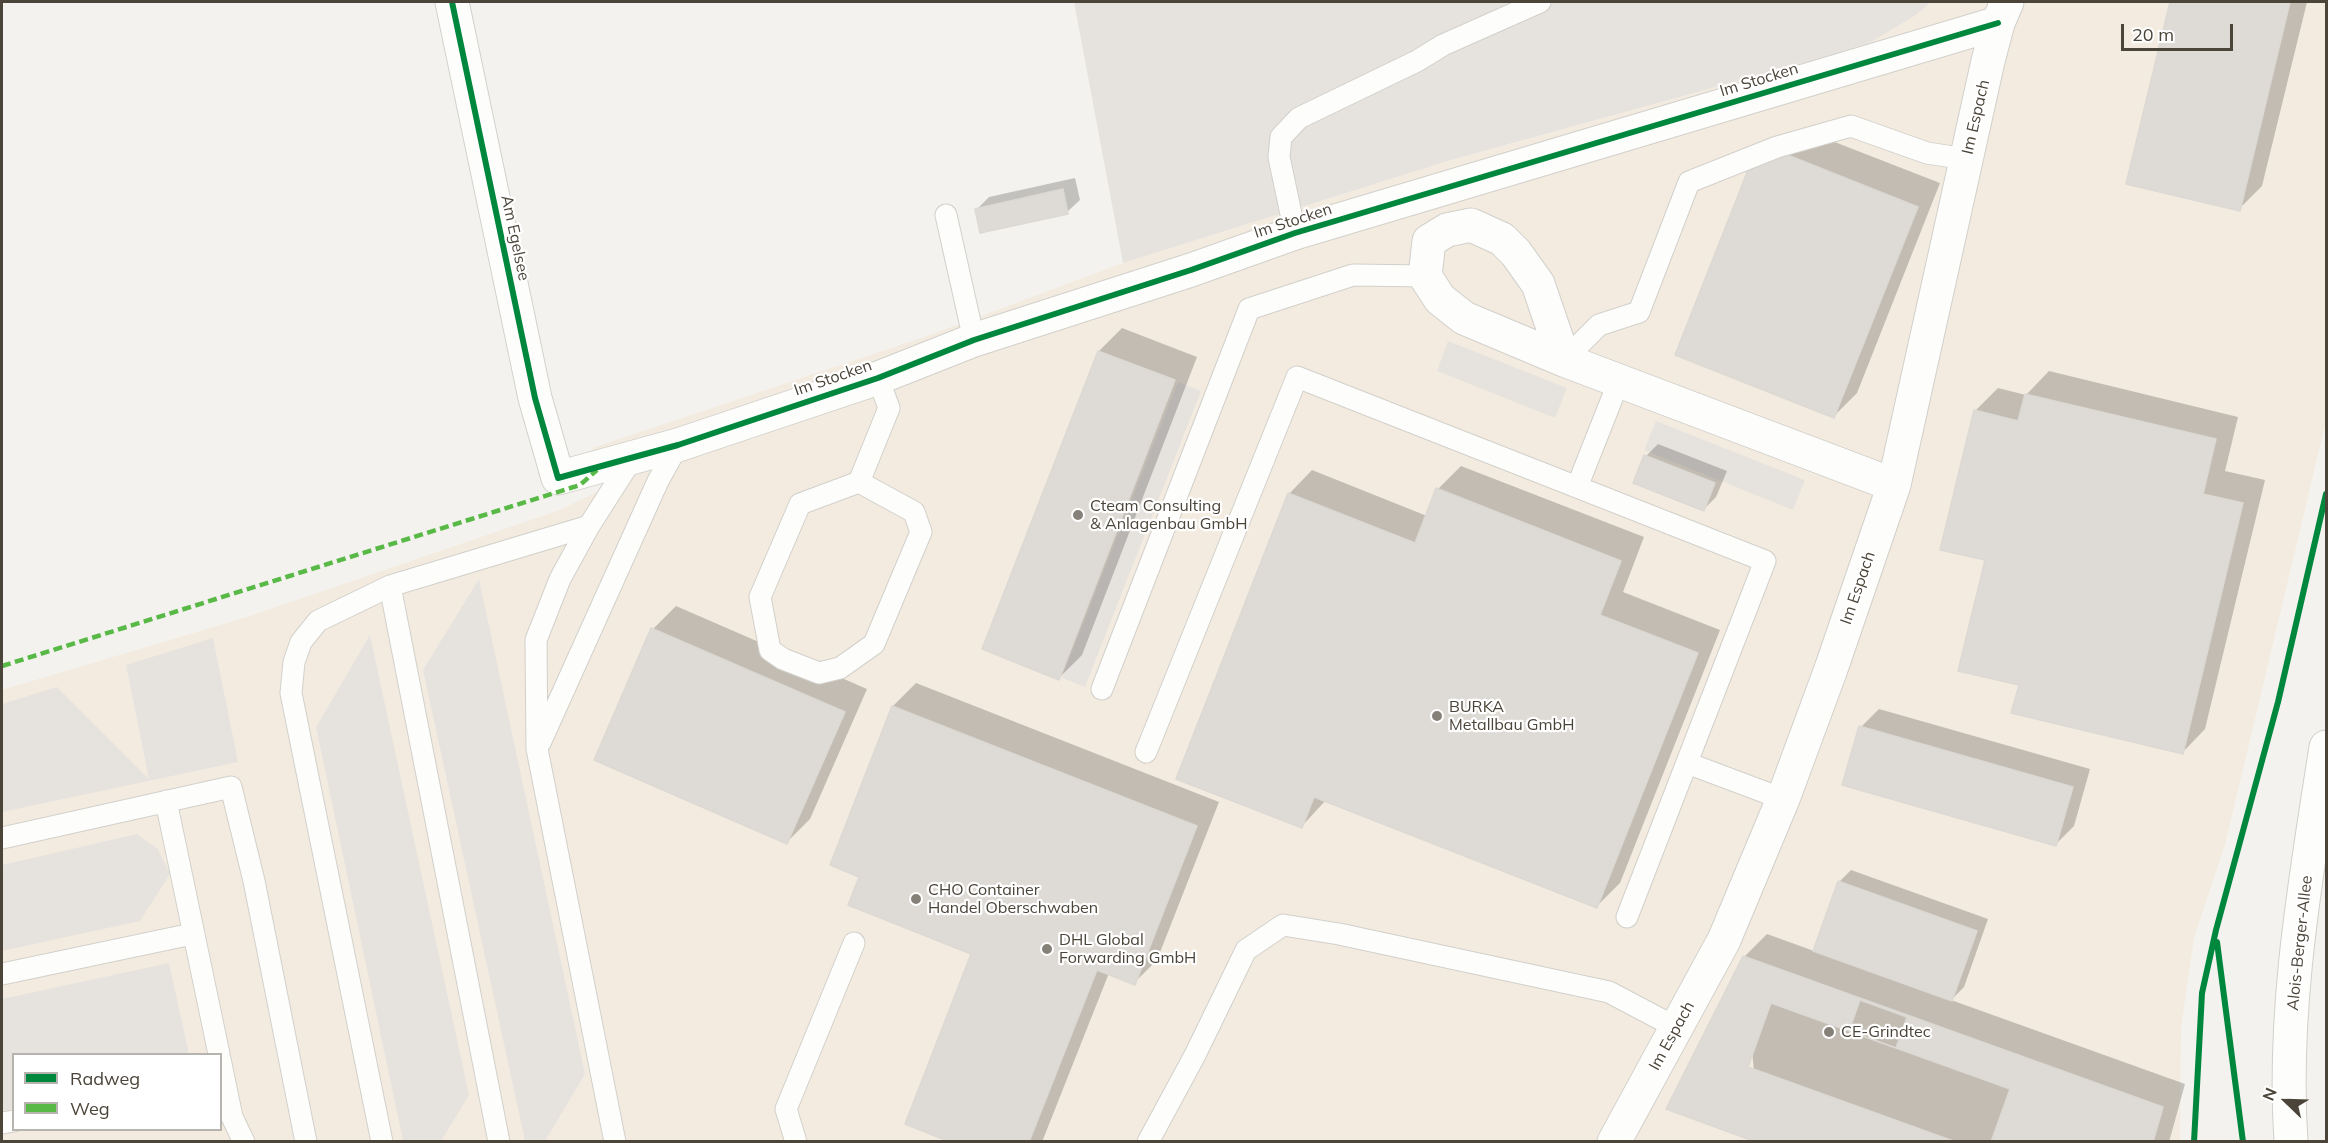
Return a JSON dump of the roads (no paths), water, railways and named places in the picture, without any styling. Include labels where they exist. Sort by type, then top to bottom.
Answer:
[{"type":"street","name":"Am Egelsee","points":[[452,2],[535,398],[558,478]]},
{"type":"street","name":"Im Stocken","points":[[558,478],[678,445],[878,378],[974,340],[1191,270],[1295,233],[2002,12]]},
{"type":"street","name":"Im Espach","points":[[1614,1142],[1724,940],[1783,799],[1894,485],[1966,159],[2002,12]]},
{"type":"street","points":[[1564,360],[1538,284],[1502,238],[1471,225],[1447,230],[1429,241],[1425,276],[1440,299],[1464,318],[1564,360],[1894,485]]},
{"type":"street","name":"Alois-Berger-Allee","points":[[2291,1142],[2289,1101],[2292,1010],[2300,915],[2326,747]]},
{"type":"lane","points":[[1295,233],[1279,157],[1281,137],[1299,118],[1417,61],[1443,45],[1540,2]]},
{"type":"lane","points":[[1564,360],[1599,326],[1639,312],[1689,182],[1777,147],[1851,126],[1927,153],[1966,159]]},
{"type":"lane","points":[[946,215],[974,340]]},
{"type":"lane","points":[[1102,689],[1249,309],[1353,275],[1425,276]]},
{"type":"lane","points":[[1146,752],[1297,377],[1765,561],[1627,917]]},
{"type":"lane","points":[[859,482],[914,512],[921,532],[874,644],[840,668],[819,673],[783,659],[770,650],[760,597],[800,504],[859,482],[889,408],[878,378]]},
{"type":"lane","points":[[1577,487],[1619,381]]},
{"type":"lane","points":[[537,749],[658,481],[678,445]]},
{"type":"lane","points":[[615,1142],[537,749],[536,640],[560,579],[589,526],[618,460]]},
{"type":"lane","points":[[382,1142],[291,693],[294,662],[301,642],[318,621],[390,586],[589,526]]},
{"type":"lane","points":[[390,586],[499,1142]]},
{"type":"lane","points":[[1687,763],[1783,799]]},
{"type":"lane","points":[[2,837],[231,787],[254,881],[306,1142]]},
{"type":"lane","points":[[166,801],[192,934],[219,1053]]},
{"type":"lane","points":[[1148,1142],[1196,1056],[1246,950],[1283,925],[1340,934],[1608,992],[1677,1028]]},
{"type":"lane","points":[[2,974],[192,934]]},
{"type":"lane","points":[[796,1142],[786,1109],[854,943]]},
{"type":"lane","points":[[222,1071],[232,1117],[244,1142]]},
{"type":"place","name":"Cteam Consulting & Anlagenbau GmbH","points":[[1078,515]]},
{"type":"place","name":"BURKA Metallbau GmbH","points":[[1437,716]]},
{"type":"place","name":"CHO Container Handel Oberschwaben","points":[[916,899]]},
{"type":"place","name":"DHL Global Forwarding GmbH","points":[[1047,949]]},
{"type":"place","name":"CE-Grindtec","points":[[1829,1032]]}]
